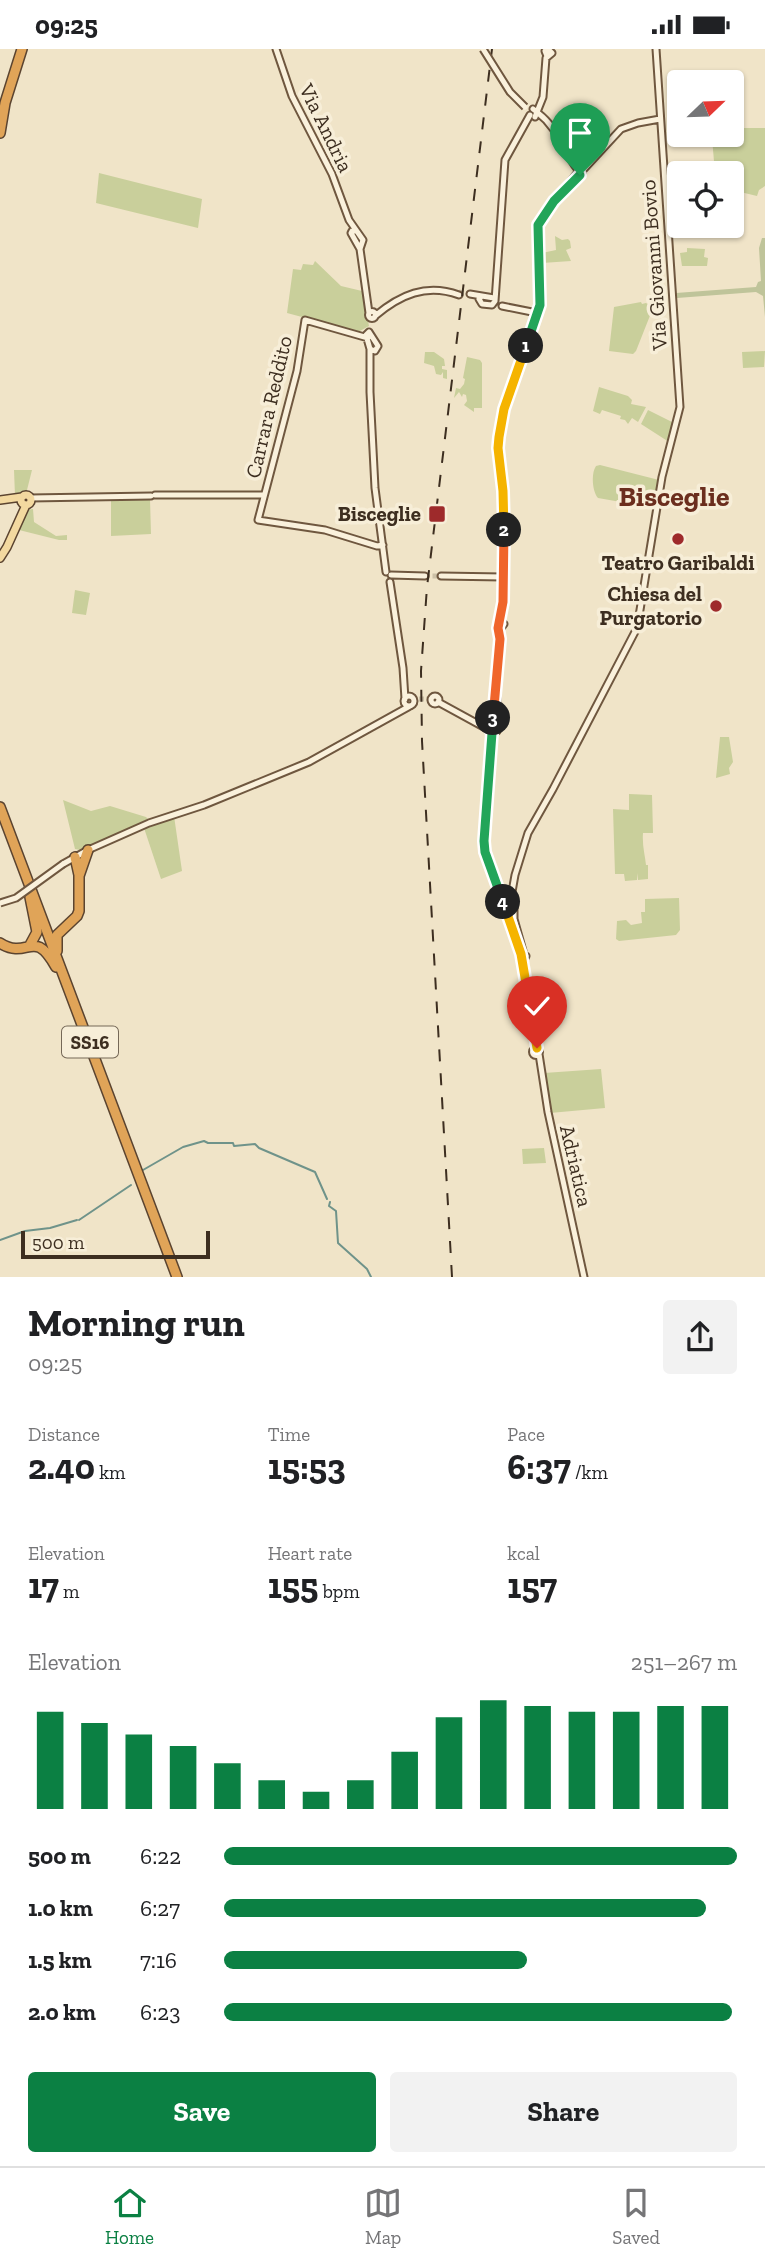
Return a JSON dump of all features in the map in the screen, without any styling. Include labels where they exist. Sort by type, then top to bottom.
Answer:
[{"type":"highway","points":[[0,133],[3,105],[20,49]]},
{"type":"highway","name":"SS16","points":[[0,807],[175,1277]]},
{"type":"highway","name":"SS16","points":[[0,819],[175,1277]]},
{"type":"highway","points":[[78,871],[88,850]]},
{"type":"highway","points":[[65,979],[56,948],[57,935],[79,911],[75,857]]},
{"type":"highway","points":[[63,864],[78,871]]},
{"type":"highway","points":[[30,897],[37,932],[30,945]]},
{"type":"highway","points":[[39,910],[48,925],[64,927]]},
{"type":"highway","points":[[0,943],[17,950],[38,945],[47,950],[57,968]]},
{"type":"main road","points":[[0,558],[12,539],[19,503]]},
{"type":"street","name":"Via Andria","points":[[276,49],[292,96],[324,157],[352,232],[360,244],[372,314]]},
{"type":"street","points":[[483,49],[510,92],[556,131],[564,148],[581,169]]},
{"type":"street","points":[[489,298],[505,160],[524,125],[541,103],[550,53],[560,49]]},
{"type":"street","name":"Via Giovanni Bovio","points":[[509,900],[528,833],[639,621],[662,477],[680,407],[656,49]]},
{"type":"street","points":[[509,900],[485,852],[484,841],[502,612],[505,517],[498,448],[504,409],[540,305],[538,225],[581,169],[621,129],[630,125],[660,121]]},
{"type":"street","points":[[0,903],[16,898],[63,864],[88,850],[149,823],[205,805],[309,762],[394,715],[410,700],[404,680],[376,492],[370,393],[373,350],[368,334],[372,314],[396,299],[410,293],[433,290],[457,293]]},
{"type":"street","points":[[470,295],[489,298],[502,306],[527,313],[537,313]]},
{"type":"street","name":"Carrara Reddito","points":[[368,334],[357,335],[304,323],[297,371],[258,520],[326,530],[377,546],[383,545]]},
{"type":"street","points":[[19,503],[43,499],[264,495]]},
{"type":"street","points":[[389,576],[425,576]]},
{"type":"street","points":[[441,576],[503,577]]},
{"type":"street","points":[[431,699],[434,704],[439,701],[493,728]]},
{"type":"street","points":[[493,728],[487,841],[488,850],[509,900]]},
{"type":"street","name":"Adriatica","points":[[509,900],[512,920],[523,954],[548,1112],[584,1277]]},
{"type":"green space","points":[[744,128],[765,128],[765,186],[759,190],[757,196],[744,193],[744,161],[714,161],[713,147],[744,147]]},
{"type":"green space","points":[[99,173],[202,199],[198,228],[96,203]]},
{"type":"green space","points":[[555,236],[570,241],[571,248],[566,250],[571,261],[542,263],[542,253],[556,250]]},
{"type":"green space","points":[[762,238],[765,238],[765,317],[763,296],[756,292],[677,298],[676,293],[756,287],[761,281],[759,248]]},
{"type":"green space","points":[[687,248],[705,249],[707,266],[682,266],[680,253],[687,252]]},
{"type":"green space","points":[[315,261],[341,286],[362,291],[369,326],[358,332],[287,313],[293,269],[301,270],[303,264],[313,265]]},
{"type":"green space","points":[[641,302],[653,308],[636,351],[633,354],[609,351],[614,307]]},
{"type":"green space","points":[[765,351],[764,367],[743,368],[742,352]]},
{"type":"green space","points":[[425,352],[434,352],[444,359],[445,366],[442,366],[442,369],[447,370],[447,379],[443,378],[443,372],[441,375],[436,374],[434,366],[424,363]]},
{"type":"green space","points":[[467,357],[482,363],[482,408],[474,408],[474,412],[464,405],[467,401],[466,395],[463,394],[462,397],[459,392],[454,398],[456,388],[460,389],[464,384]]},
{"type":"green space","points":[[599,387],[628,396],[632,400],[631,404],[646,407],[638,422],[632,418],[628,424],[620,419],[621,416],[602,410],[600,414],[593,411]]},
{"type":"green space","points":[[648,410],[672,422],[669,442],[641,424]]},
{"type":"green space","points":[[600,465],[659,480],[655,508],[598,498],[594,491],[593,477],[594,469]]},
{"type":"green space","points":[[14,470],[32,470],[23,495],[15,496]]},
{"type":"green space","points":[[150,499],[151,534],[111,536],[111,500]]},
{"type":"green space","points":[[33,509],[34,522],[56,536],[67,535],[67,540],[19,530],[25,510]]},
{"type":"green space","points":[[75,590],[90,593],[86,615],[72,613]]},
{"type":"green space","points":[[720,737],[729,737],[733,762],[729,768],[730,774],[716,778]]},
{"type":"green space","points":[[629,794],[652,795],[653,833],[643,833],[648,879],[638,880],[638,873],[637,880],[625,881],[624,874],[615,874],[613,809],[629,810]]},
{"type":"green space","points":[[63,800],[91,811],[110,806],[148,819],[80,850],[75,849]]},
{"type":"green space","points":[[174,816],[182,871],[161,879],[144,828]]},
{"type":"green space","points":[[679,898],[680,930],[676,935],[619,941],[616,939],[617,921],[626,920],[631,925],[642,923],[641,912],[645,912],[645,899]]},
{"type":"green space","points":[[601,1069],[605,1108],[550,1113],[544,1073]]},
{"type":"green space","points":[[544,1148],[546,1163],[523,1164],[522,1149]]},
{"type":"waterway","points":[[143,1170],[183,1147],[204,1141],[233,1143],[234,1146],[255,1144],[315,1172],[327,1199]]},
{"type":"waterway","points":[[79,1220],[131,1185]]},
{"type":"waterway","points":[[330,1202],[329,1206],[336,1211],[338,1243],[367,1269],[371,1277]]},
{"type":"waterway","points":[[0,1240],[25,1231],[50,1228],[77,1220]]},
{"type":"tunnel","points":[[459,292],[470,294]]},
{"type":"tunnel","points":[[425,576],[441,576]]},
{"type":"tunnel","points":[[419,699],[427,699]]},
{"type":"railway","points":[[452,1277],[422,741],[421,671],[427,587],[492,49]]},
{"type":"place","name":"Bisceglie","points":[[437,514]]},
{"type":"place","name":"Teatro Garibaldi","points":[[678,539]]},
{"type":"place","name":"Chiesa del Purgatorio","points":[[716,606]]},
{"type":"district","name":"Bisceglie","points":[[674,496]]},
{"type":"route","points":[[537,1048],[521,954],[485,852],[484,841],[492,733],[490,727],[493,722],[500,639],[498,628],[503,602],[505,517],[498,448],[504,409],[540,305],[538,225],[554,201],[580,175]]}]
